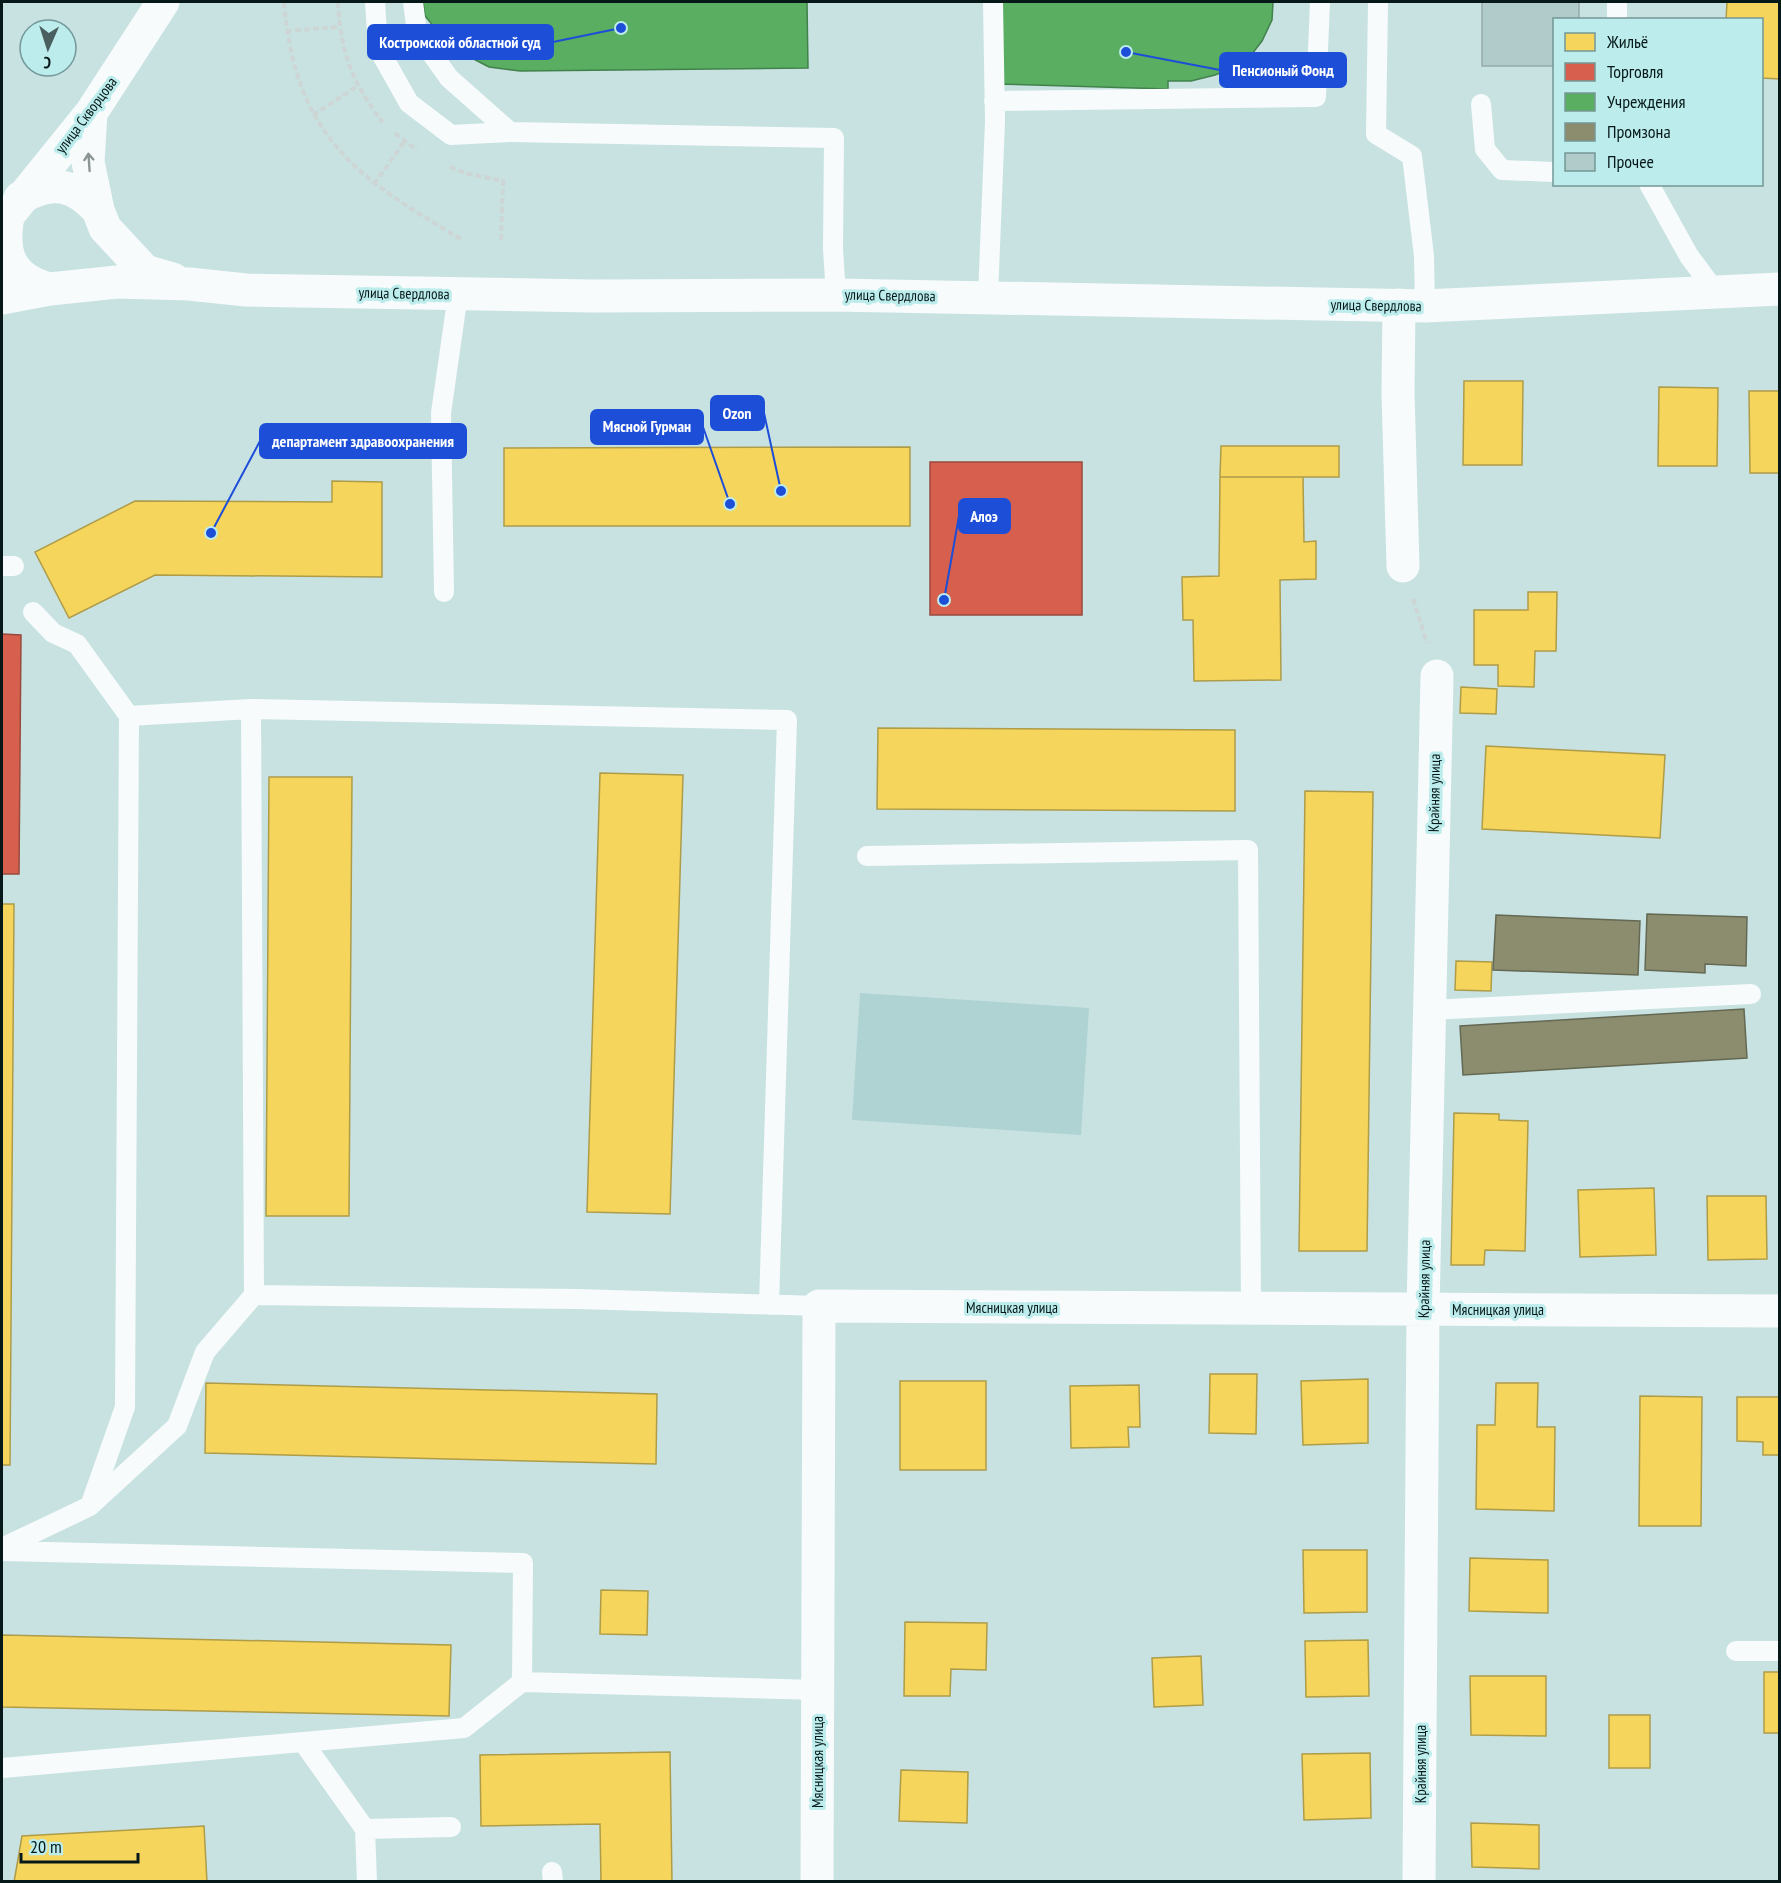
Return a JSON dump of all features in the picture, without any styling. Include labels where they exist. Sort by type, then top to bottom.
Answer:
[{"type":"street","name":"улица Скворцова","points":[[10,211],[91,113],[163,2]]},
{"type":"street","points":[[91,113],[88,162],[101,219],[105,246],[98,264],[86,279],[60,288],[34,285],[19,276],[8,262],[3,246],[3,229],[10,211],[36,189],[53,186],[70,189],[86,197],[101,219],[145,271],[189,284]]},
{"type":"street","name":"улица Свердлова","points":[[2,298],[60,288],[117,282],[189,284],[246,290],[458,294],[593,296],[836,294],[1412,306],[1779,289]]},
{"type":"street","points":[[1403,566],[1398,393],[1412,306]]},
{"type":"street","name":"Крайняя улица","points":[[1419,1881],[1423,1309],[1437,676]]},
{"type":"street","name":"Мясницкая улица","points":[[817,1881],[819,1306],[1779,1311]]},
{"type":"lane","points":[[375,2],[378,48],[408,103],[451,135],[510,132],[834,138],[833,249],[836,294]]},
{"type":"lane","points":[[413,2],[417,33],[449,78],[510,132]]},
{"type":"lane","points":[[988,297],[994,101],[993,2]]},
{"type":"lane","points":[[994,101],[1316,97],[1320,2]]},
{"type":"lane","points":[[1378,2],[1376,134],[1412,156],[1424,256],[1412,306]]},
{"type":"lane","points":[[1617,2],[1617,18]]},
{"type":"lane","points":[[1481,104],[1485,150],[1502,170],[1553,172]]},
{"type":"lane","points":[[1649,186],[1689,256],[1715,291]]},
{"type":"lane","points":[[444,592],[441,413],[458,294]]},
{"type":"lane","points":[[33,612],[53,633],[77,644],[129,717],[125,1407],[90,1506]]},
{"type":"lane","points":[[129,717],[251,709],[787,720],[769,1305]]},
{"type":"lane","points":[[2,1550],[90,1506],[177,1426],[205,1352],[254,1295],[251,709]]},
{"type":"lane","points":[[867,856],[1248,850],[1251,1308]]},
{"type":"lane","points":[[1430,1010],[1751,994]]},
{"type":"lane","points":[[254,1295],[577,1299],[819,1306]]},
{"type":"lane","points":[[2,1550],[523,1563],[522,1683]]},
{"type":"lane","points":[[1737,1651],[1779,1651]]},
{"type":"lane","points":[[2,1768],[464,1728],[522,1683],[818,1690]]},
{"type":"lane","points":[[303,1742],[365,1828],[368,1881]]},
{"type":"lane","points":[[365,1828],[451,1827]]},
{"type":"path","points":[[284,2],[286,31],[296,73],[313,115],[331,142],[374,184],[409,209],[461,239]]},
{"type":"path","points":[[286,31],[339,27]]},
{"type":"path","points":[[313,115],[358,86]]},
{"type":"path","points":[[374,184],[404,142]]},
{"type":"path","points":[[1403,566],[1437,676]]},
{"type":"shaded area","points":[[860,993],[1089,1008],[1081,1135],[852,1120]]},
{"type":"building: Жильё","points":[[1727,2],[1780,2],[1780,79],[1763,78],[1763,18],[1726,18]]},
{"type":"building: Жильё","points":[[1464,381],[1523,381],[1522,465],[1463,465]]},
{"type":"building: Жильё","points":[[1659,387],[1718,388],[1717,466],[1658,466]]},
{"type":"building: Жильё","points":[[1749,391],[1780,391],[1780,473],[1750,473]]},
{"type":"building: Жильё","points":[[1221,446],[1339,446],[1339,477],[1220,477]]},
{"type":"building: Жильё","points":[[910,447],[910,526],[504,526],[504,448]]},
{"type":"building: Жильё","points":[[1220,477],[1303,477],[1304,542],[1316,541],[1316,579],[1280,580],[1281,680],[1194,681],[1193,620],[1183,620],[1182,577],[1219,576]]},
{"type":"building: Жильё","points":[[332,481],[382,482],[382,577],[155,575],[69,618],[35,552],[135,501],[332,502]]},
{"type":"building: Жильё","points":[[1528,592],[1557,592],[1556,651],[1535,651],[1534,687],[1498,686],[1498,665],[1474,665],[1474,610],[1528,610]]},
{"type":"building: Жильё","points":[[1461,687],[1497,689],[1496,714],[1460,713]]},
{"type":"building: Жильё","points":[[878,728],[1235,730],[1235,811],[877,809]]},
{"type":"building: Жильё","points":[[1486,746],[1665,755],[1660,838],[1482,829]]},
{"type":"building: Жильё","points":[[600,773],[683,775],[670,1214],[587,1212]]},
{"type":"building: Жильё","points":[[269,777],[352,777],[349,1216],[266,1216]]},
{"type":"building: Жильё","points":[[1305,791],[1373,792],[1367,1251],[1299,1251]]},
{"type":"building: Жильё","points":[[2,904],[14,904],[10,1465],[2,1465]]},
{"type":"building: Жильё","points":[[1456,961],[1492,962],[1491,991],[1455,990]]},
{"type":"building: Жильё","points":[[1454,1113],[1499,1114],[1499,1120],[1528,1121],[1525,1251],[1485,1250],[1484,1265],[1451,1265]]},
{"type":"building: Жильё","points":[[1654,1188],[1656,1255],[1580,1257],[1578,1190]]},
{"type":"building: Жильё","points":[[1707,1196],[1766,1196],[1767,1259],[1708,1260]]},
{"type":"building: Жильё","points":[[1210,1374],[1257,1374],[1256,1434],[1209,1433]]},
{"type":"building: Жильё","points":[[1368,1379],[1368,1443],[1303,1445],[1301,1381]]},
{"type":"building: Жильё","points":[[900,1381],[986,1381],[986,1470],[900,1470]]},
{"type":"building: Жильё","points":[[206,1383],[657,1394],[656,1464],[205,1453]]},
{"type":"building: Жильё","points":[[1496,1383],[1538,1383],[1537,1427],[1555,1427],[1554,1511],[1476,1509],[1477,1425],[1495,1425]]},
{"type":"building: Жильё","points":[[1139,1385],[1140,1427],[1128,1427],[1129,1447],[1071,1448],[1070,1386]]},
{"type":"building: Жильё","points":[[1640,1396],[1702,1397],[1701,1526],[1639,1526]]},
{"type":"building: Жильё","points":[[1737,1397],[1780,1397],[1780,1455],[1763,1455],[1763,1442],[1737,1441]]},
{"type":"building: Жильё","points":[[1303,1550],[1367,1550],[1367,1612],[1304,1613]]},
{"type":"building: Жильё","points":[[1470,1558],[1548,1560],[1548,1613],[1469,1611]]},
{"type":"building: Жильё","points":[[601,1590],[648,1591],[647,1635],[600,1634]]},
{"type":"building: Жильё","points":[[905,1622],[987,1623],[986,1670],[951,1669],[950,1696],[904,1696]]},
{"type":"building: Жильё","points":[[2,1635],[451,1645],[449,1716],[2,1707]]},
{"type":"building: Жильё","points":[[1368,1640],[1369,1696],[1306,1697],[1305,1641]]},
{"type":"building: Жильё","points":[[1201,1656],[1203,1705],[1154,1707],[1152,1658]]},
{"type":"building: Жильё","points":[[1764,1672],[1780,1672],[1780,1733],[1764,1733]]},
{"type":"building: Жильё","points":[[1470,1676],[1546,1676],[1546,1736],[1471,1735]]},
{"type":"building: Жильё","points":[[1609,1715],[1650,1715],[1650,1768],[1609,1768]]},
{"type":"building: Жильё","points":[[670,1752],[672,1882],[601,1882],[600,1824],[481,1826],[480,1755]]},
{"type":"building: Жильё","points":[[1370,1753],[1371,1818],[1304,1820],[1302,1754]]},
{"type":"building: Жильё","points":[[901,1770],[968,1772],[967,1823],[899,1821]]},
{"type":"building: Жильё","points":[[1471,1823],[1539,1825],[1539,1869],[1472,1867]]},
{"type":"building: Жильё","points":[[204,1826],[207,1882],[14,1882],[22,1836]]},
{"type":"building: Торговля","points":[[930,462],[1082,462],[1082,615],[930,615]]},
{"type":"building: Торговля","points":[[2,634],[21,635],[19,874],[2,874]]},
{"type":"building: Учреждения","points":[[423,2],[807,2],[808,68],[520,71],[489,67],[464,54],[445,40],[425,16]]},
{"type":"building: Учреждения","points":[[998,2],[1273,2],[1272,20],[1262,41],[1245,63],[1215,75],[1191,81],[1168,81],[1168,89],[997,84]]},
{"type":"building: Промзона","points":[[1647,914],[1747,917],[1746,966],[1705,964],[1705,973],[1645,970]]},
{"type":"building: Промзона","points":[[1496,915],[1640,921],[1638,975],[1493,970]]},
{"type":"building: Промзона","points":[[1744,1009],[1747,1058],[1463,1075],[1460,1026]]},
{"type":"building: Прочее","points":[[1482,2],[1579,2],[1579,18],[1553,18],[1553,66],[1482,66]]},
{"type":"place","name":"Костромской областной суд","points":[[621,28]]},
{"type":"place","name":"Пенсионый Фонд","points":[[1126,52]]},
{"type":"place","name":"Ozon","points":[[781,491]]},
{"type":"place","name":"Мясной Гурман","points":[[730,504]]},
{"type":"place","name":"департамент здравоохранения","points":[[211,533]]},
{"type":"place","name":"Алоэ","points":[[944,600]]}]
